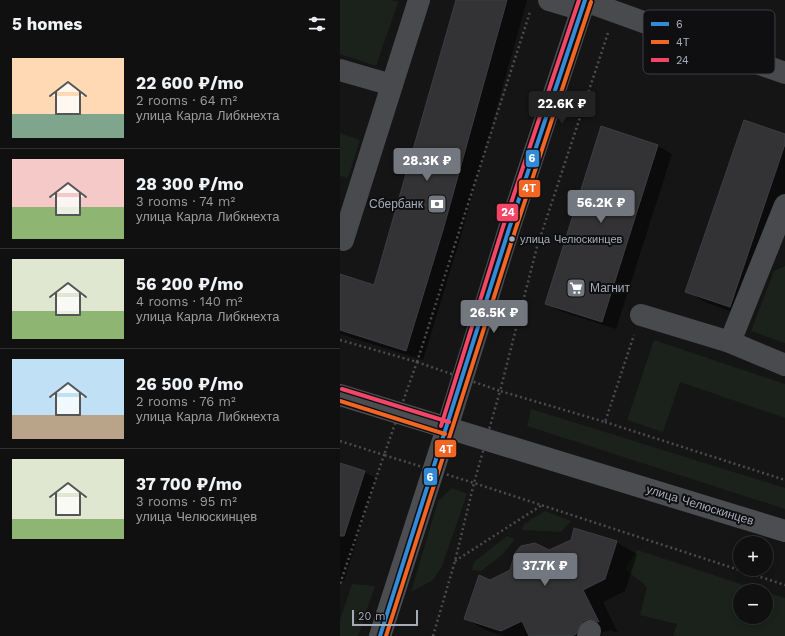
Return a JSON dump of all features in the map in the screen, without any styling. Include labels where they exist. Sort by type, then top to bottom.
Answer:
[{"type":"main road","name":"улица Челюскинцев","points":[[340,394],[785,532]]},
{"type":"main road","points":[[380,636],[447,428]]},
{"type":"street","points":[[340,239],[343,240],[419,0]]},
{"type":"street","points":[[540,4],[584,4],[615,12],[643,22]]},
{"type":"street","points":[[447,428],[509,229],[584,4]]},
{"type":"street","points":[[340,70],[392,85]]},
{"type":"street","points":[[775,70],[785,74]]},
{"type":"street","points":[[730,342],[785,205]]},
{"type":"street","points":[[641,315],[730,342],[785,365]]},
{"type":"path","points":[[340,340],[417,362],[540,4]]},
{"type":"path","points":[[615,12],[538,247],[500,391],[604,422],[785,480]]},
{"type":"path","points":[[604,422],[641,315]]},
{"type":"path","points":[[340,441],[384,455],[340,584]]},
{"type":"path","points":[[432,636],[455,561],[474,483],[785,585]]},
{"type":"path","points":[[455,561],[543,505]]},
{"type":"shaded area","points":[[340,0],[391,0],[398,2],[376,66],[340,54]]},
{"type":"shaded area","points":[[340,133],[360,140],[348,178],[340,176]]},
{"type":"shaded area","points":[[785,266],[785,343],[751,331],[774,271]]},
{"type":"shaded area","points":[[654,340],[785,384],[785,418],[680,382],[663,432],[627,420]]},
{"type":"shaded area","points":[[531,409],[785,488],[785,509],[527,426]]},
{"type":"shaded area","points":[[452,488],[467,494],[442,566],[433,580],[411,592],[438,501]]},
{"type":"shaded area","points":[[545,511],[571,521],[561,532],[522,530],[524,524]]},
{"type":"shaded area","points":[[507,536],[515,539],[502,555],[481,571],[472,570],[474,562]]},
{"type":"shaded area","points":[[637,550],[741,584],[733,584],[733,624],[773,624],[773,594],[785,598],[785,636],[673,636],[677,624],[640,615],[647,587],[625,569]]},
{"type":"shaded area","points":[[352,584],[375,586],[358,636],[340,636],[340,620]]},
{"type":"building","points":[[456,0],[507,0],[443,230],[406,351],[340,330],[340,274],[374,285]]},
{"type":"building","points":[[744,120],[785,134],[785,144],[730,307],[685,292]]},
{"type":"building","points":[[601,126],[658,145],[602,322],[545,304]]},
{"type":"building","points":[[340,463],[365,471],[344,536],[340,536]]},
{"type":"building","points":[[574,528],[617,541],[605,579],[583,590],[599,622],[589,619],[583,621],[576,634],[572,636],[529,636],[522,621],[501,631],[464,619],[479,575],[490,580],[510,570],[515,553],[521,546],[535,543],[549,550],[571,540]]},
{"type":"transit line","name":"24","points":[[441,426],[503,227],[579,0]]},
{"type":"transit line","name":"6","points":[[380,636],[509,229],[585,0]]},
{"type":"transit line","name":"4Т","points":[[386,636],[515,231],[591,2]]},
{"type":"transit line","name":"24","points":[[342,389],[449,422]]},
{"type":"transit line","name":"4Т","points":[[340,401],[445,434]]},
{"type":"place","name":"Сбербанк","points":[[437,204]]},
{"type":"place","name":"улица Челюскинцев","points":[[512,239]]},
{"type":"place","name":"Магнит","points":[[576,288]]}]
